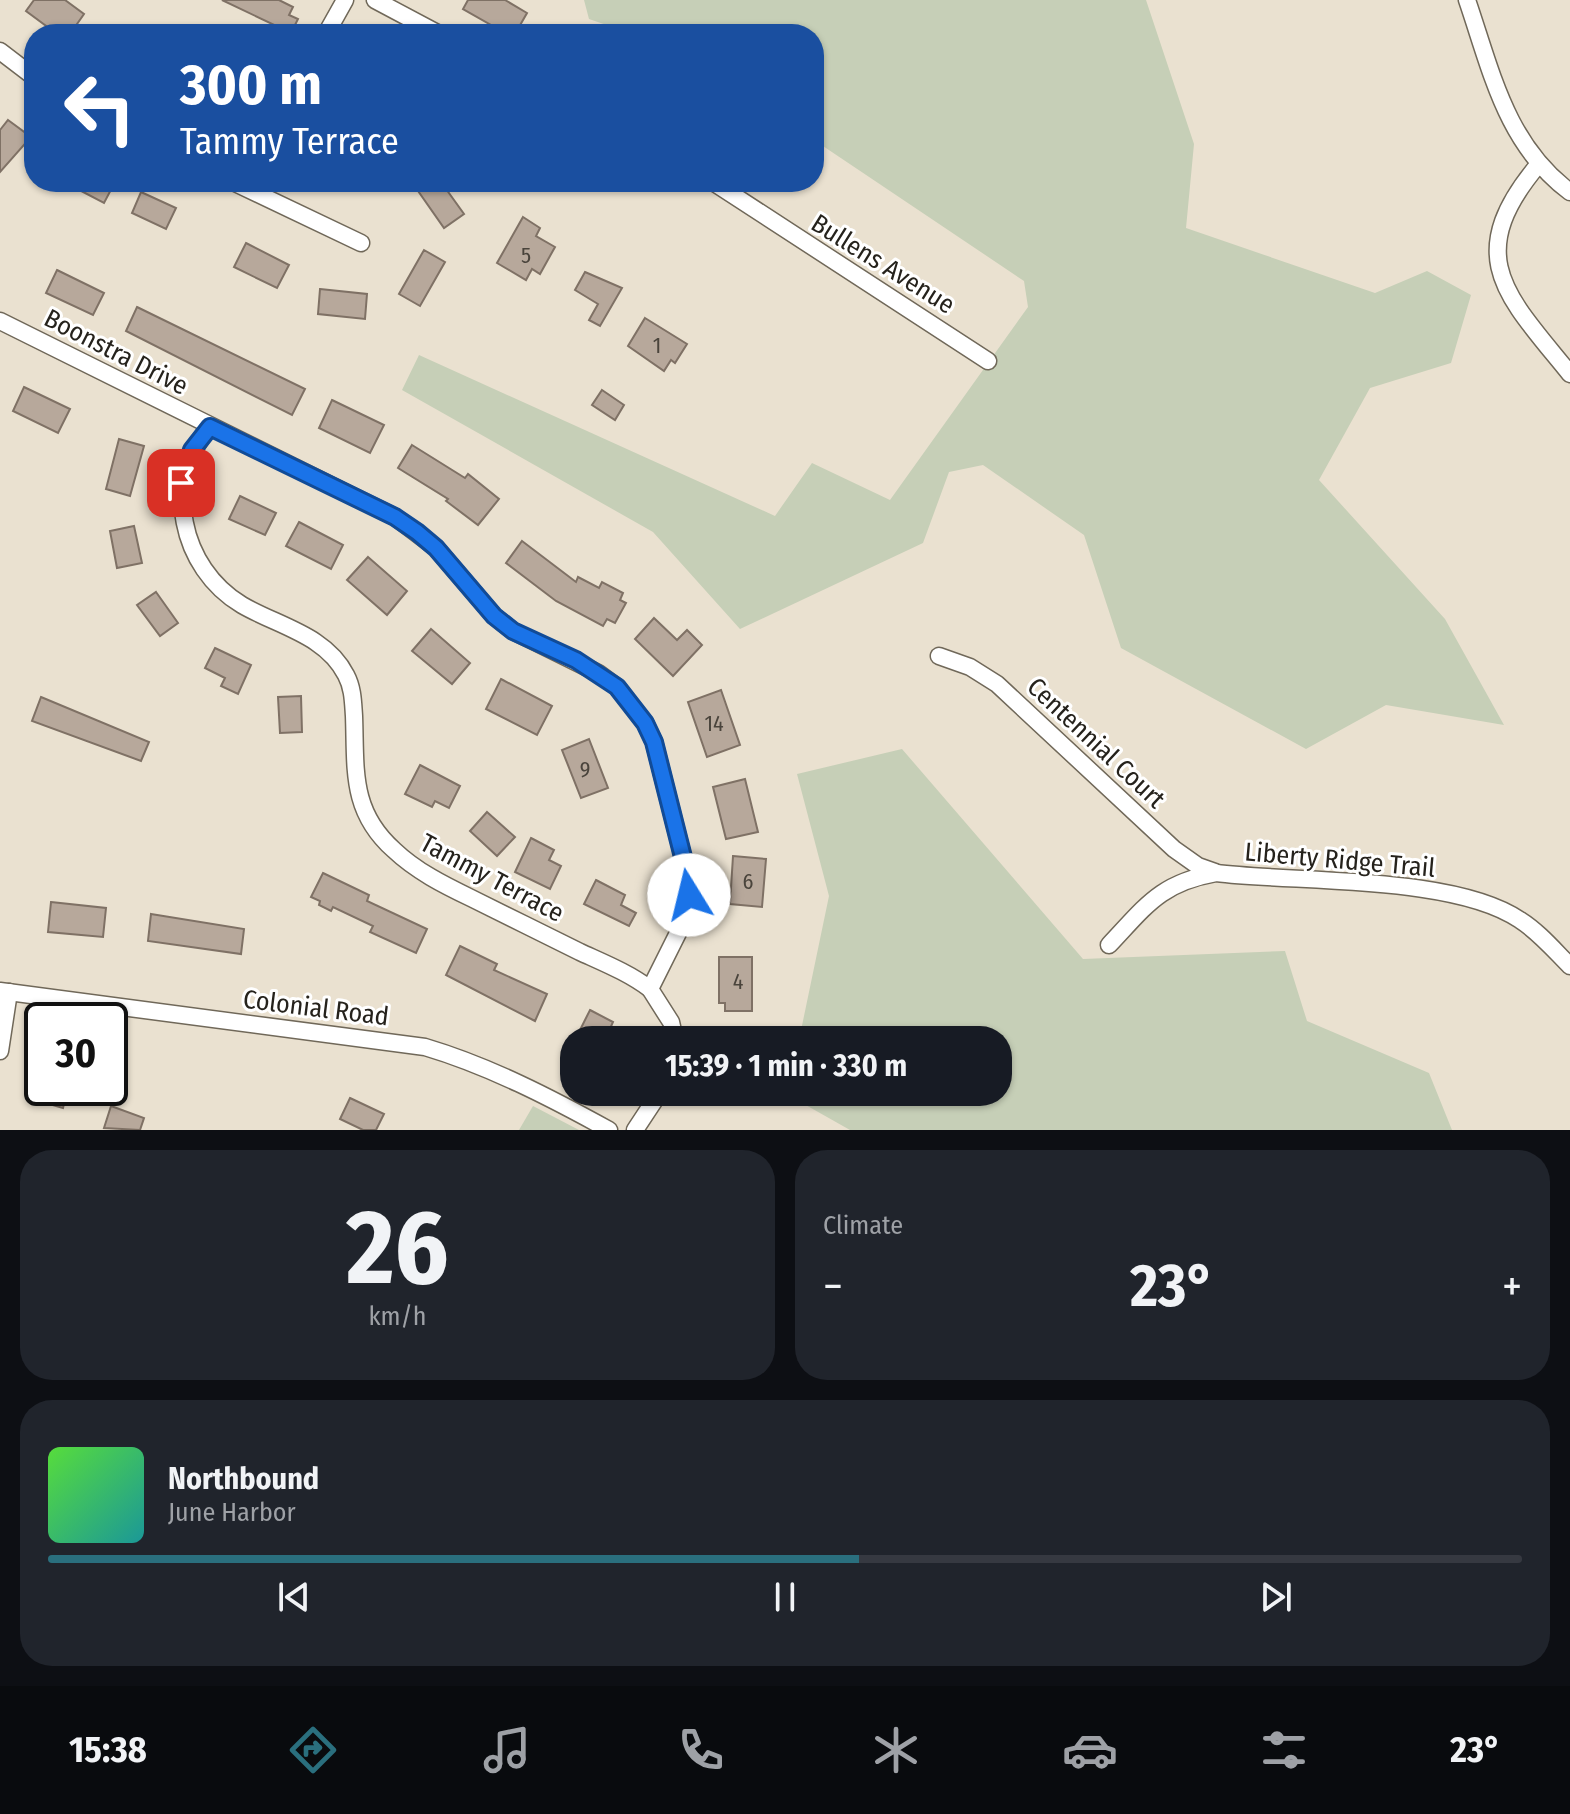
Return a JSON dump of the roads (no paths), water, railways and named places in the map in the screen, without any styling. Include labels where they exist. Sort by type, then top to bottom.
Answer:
[{"type":"street","points":[[332,24],[345,0]]},
{"type":"street","points":[[375,0],[420,24]]},
{"type":"street","points":[[1467,0],[1508,117],[1538,165],[1570,192]]},
{"type":"street","points":[[0,51],[24,69]]},
{"type":"street","points":[[1538,165],[1506,210],[1498,241],[1498,256],[1503,286],[1570,374]]},
{"type":"street","points":[[260,192],[361,243]]},
{"type":"street","name":"Bullens Avenue","points":[[728,192],[988,361]]},
{"type":"street","name":"Boonstra Drive","points":[[0,321],[395,517],[436,548],[494,616],[513,631],[598,673],[632,704],[654,742],[688,877],[686,913],[650,989]]},
{"type":"street","name":"Tammy Terrace","points":[[210,427],[192,450],[181,483],[180,504],[192,547],[204,568],[240,604],[309,637],[338,661],[353,692],[355,783],[360,802],[378,833],[411,864],[450,888],[650,989]]},
{"type":"street","name":"Centennial Court","points":[[939,656],[970,667],[997,684],[1174,849],[1198,866],[1216,873]]},
{"type":"street","name":"Liberty Ridge Trail","points":[[1109,945],[1155,897],[1170,886],[1188,878],[1216,873],[1422,890],[1475,900],[1520,919],[1570,966]]},
{"type":"street","points":[[650,989],[672,1026]]},
{"type":"street","points":[[0,1051],[4,992]]},
{"type":"street","name":"Colonial Road","points":[[4,992],[425,1047],[550,1099],[609,1130]]},
{"type":"street","points":[[635,1130],[651,1106]]}]
